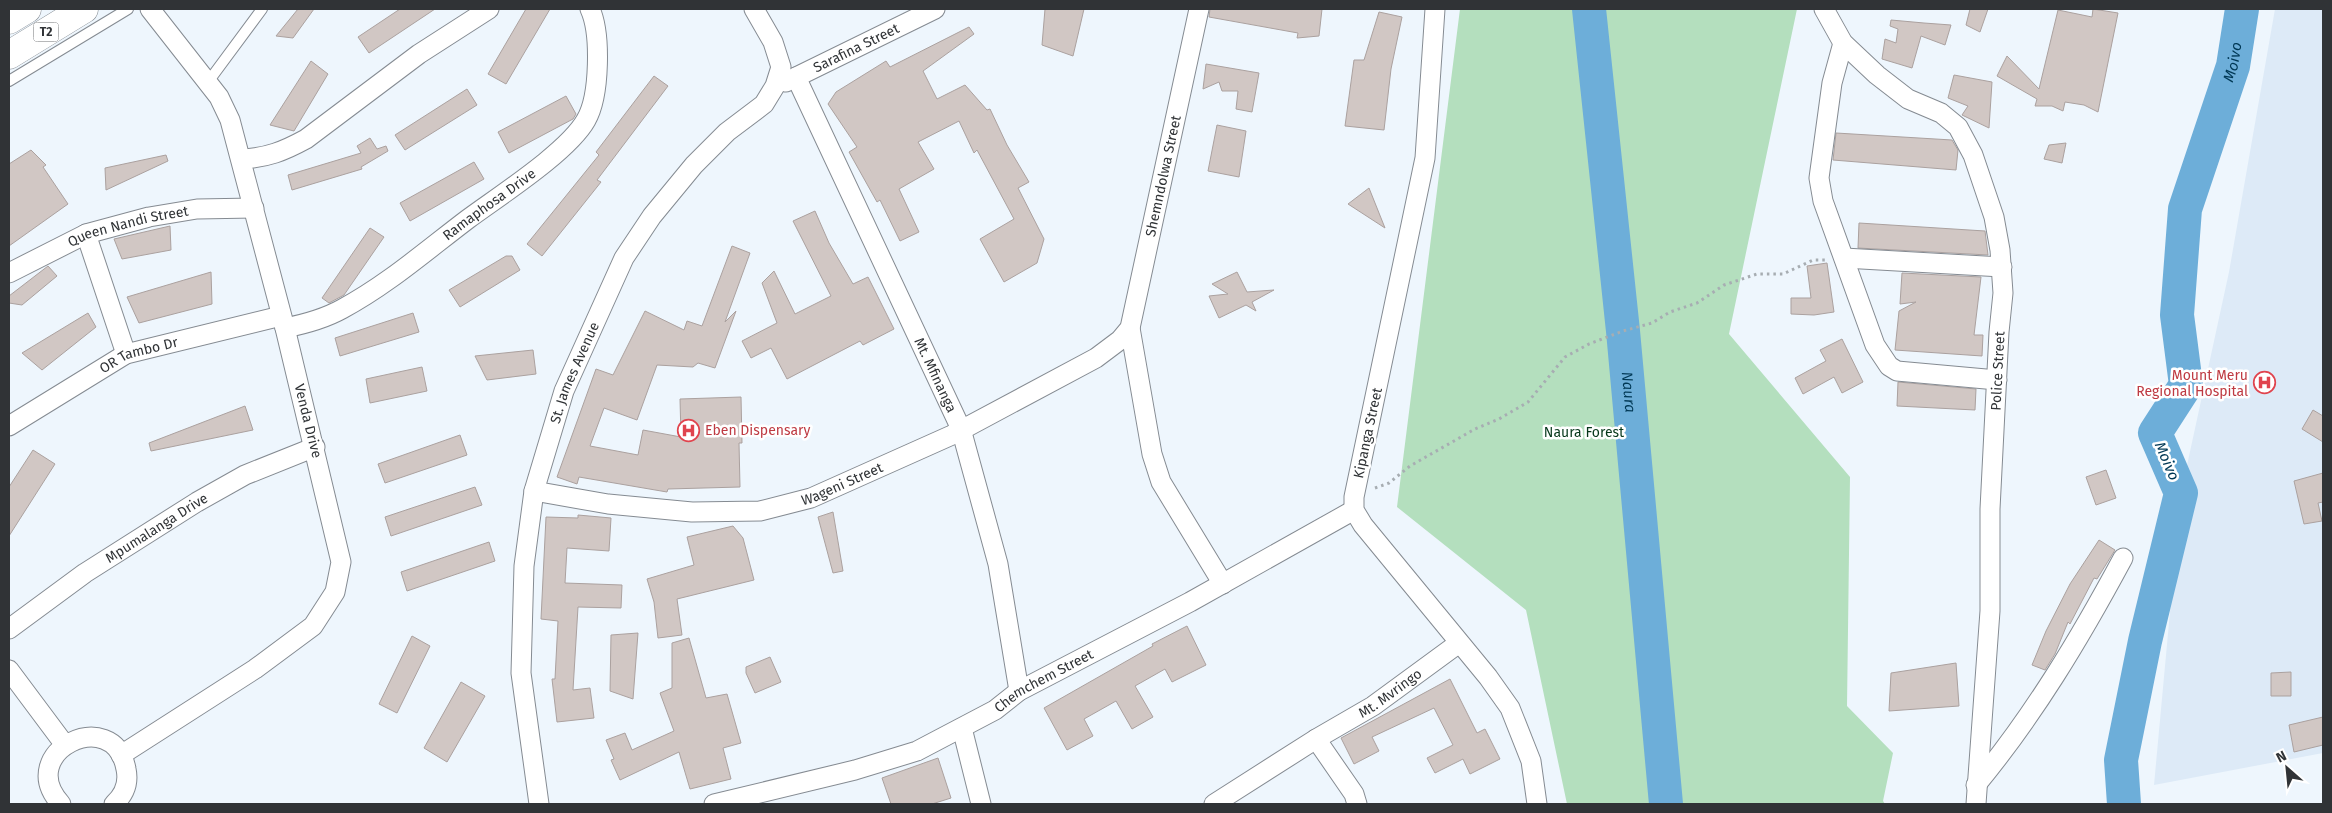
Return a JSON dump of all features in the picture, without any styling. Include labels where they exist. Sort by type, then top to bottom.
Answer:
[{"type":"highway","name":"T2","points":[[9,20],[27,9]]},
{"type":"highway","name":"T2","points":[[9,55],[84,9]]},
{"type":"street","name":"Venda Drive","points":[[121,755],[255,669],[313,626],[336,592],[341,562],[283,322],[230,120],[219,97],[150,9]]},
{"type":"street","points":[[241,159],[261,158],[286,150],[306,139],[419,54],[489,9]]},
{"type":"street","name":"Ramaphosa Drive","points":[[283,322],[326,317],[367,294],[516,184],[575,134],[587,119],[593,98],[597,62],[597,37],[590,9]]},
{"type":"street","name":"St. James Avenue","points":[[540,804],[521,673],[524,566],[534,491],[564,391],[624,258],[652,216],[694,165],[727,132],[764,104],[776,86],[781,66],[773,42],[754,9]]},
{"type":"street","name":"Sarafina Street","points":[[776,86],[935,9]]},
{"type":"street","name":"Shemndolwa Street","points":[[1125,334],[1199,9]]},
{"type":"street","name":"Kipanga Street","points":[[1354,504],[1425,158],[1435,9]]},
{"type":"street","name":"Police Street","points":[[1824,9],[1842,43],[1877,75],[1908,99],[1941,113],[1958,127],[1972,155],[1994,217],[2004,293],[1990,509],[1990,611],[1976,804]]},
{"type":"street","points":[[1842,43],[1832,83],[1818,178],[1823,201],[1875,345],[1889,366],[1897,371],[1997,380]]},
{"type":"street","name":"Mt. Mfinanga","points":[[796,77],[961,429],[998,564],[1019,692]]},
{"type":"street","name":"Queen Nandi Street","points":[[9,272],[86,234],[149,217],[197,209],[254,208]]},
{"type":"street","points":[[86,234],[126,354]]},
{"type":"street","points":[[1844,258],[2002,268]]},
{"type":"street","name":"OR Tambo Dr","points":[[9,426],[126,354],[283,322]]},
{"type":"street","points":[[1125,334],[1152,454],[1161,482],[1223,584]]},
{"type":"street","name":"Wageni Street","points":[[534,491],[608,504],[692,512],[760,511],[811,498],[961,429],[1096,358],[1125,334]]},
{"type":"street","name":"Mpumalanga Drive","points":[[9,630],[85,573],[197,502],[245,476],[314,447]]},
{"type":"street","points":[[1354,504],[1363,525],[1488,677],[1510,708],[1531,761],[1537,804]]},
{"type":"street","name":"Chemchem Street","points":[[714,804],[855,770],[917,750],[995,710],[1019,692],[1223,584],[1354,504]]},
{"type":"street","points":[[1976,785],[2002,754],[2080,637],[2123,558]]},
{"type":"street","name":"Mt. Mvringo","points":[[1214,804],[1316,739],[1373,706],[1459,643]]},
{"type":"street","points":[[9,670],[65,744]]},
{"type":"street","points":[[962,728],[981,804]]},
{"type":"street","points":[[53,802],[48,772],[52,759],[70,740],[84,737],[97,738],[109,742],[125,762],[126,781],[120,799],[114,804]]},
{"type":"street","points":[[1316,739],[1354,794],[1357,804]]},
{"type":"lane","points":[[9,81],[128,9]]},
{"type":"lane","points":[[208,82],[262,9]]},
{"type":"path","points":[[1354,504],[1388,483],[1410,466],[1528,402],[1565,357],[1589,344],[1623,331],[1652,323],[1670,312],[1697,303],[1724,285],[1757,274],[1783,274],[1813,260],[1844,258]]},
{"type":"shaded area","name":"Mount Meru Regional Hospital","points":[[2275,9],[2323,9],[2323,753],[2154,785],[2181,493],[2229,272]]},
{"type":"green space","name":"Naura Forest","points":[[1460,9],[1797,9],[1729,334],[1850,477],[1847,706],[1893,753],[1883,801],[1885,804],[1567,804],[1526,610],[1397,507]]},
{"type":"building","points":[[298,9],[314,9],[293,38],[276,36]]},
{"type":"building","points":[[400,9],[435,9],[369,53],[358,37]]},
{"type":"building","points":[[526,9],[550,9],[506,84],[488,74]]},
{"type":"building","points":[[1045,9],[1084,9],[1073,56],[1042,45]]},
{"type":"building","points":[[1210,9],[1322,9],[1319,36],[1297,38],[1298,33],[1209,17]]},
{"type":"building","points":[[1970,9],[1988,9],[1980,32],[1966,25]]},
{"type":"building","points":[[2093,9],[2118,13],[2098,112],[2084,105],[2065,102],[2063,111],[2052,106],[2035,106],[2037,99],[1997,76],[2007,56],[2039,89],[2058,10],[2092,17]]},
{"type":"building","points":[[1379,12],[1402,17],[1391,69],[1384,130],[1345,126],[1354,60],[1364,60]]},
{"type":"building","points":[[1891,20],[1951,25],[1945,45],[1921,36],[1912,68],[1882,59],[1885,39],[1896,43],[1898,29],[1890,26]]},
{"type":"building","points":[[969,27],[974,34],[923,71],[937,99],[965,85],[987,110],[990,109],[1007,145],[1029,182],[1018,188],[1044,239],[1037,263],[1004,282],[980,239],[1014,219],[977,150],[974,153],[959,121],[918,142],[934,169],[899,189],[919,232],[900,241],[880,200],[877,202],[849,152],[857,147],[828,104],[836,92],[886,61],[890,67]]},
{"type":"building","points":[[311,61],[328,74],[294,131],[270,125]]},
{"type":"building","points":[[1206,64],[1259,73],[1252,112],[1236,109],[1238,91],[1222,91],[1219,82],[1203,89]]},
{"type":"building","points":[[1954,75],[1992,82],[1989,128],[1962,115],[1968,106],[1948,98]]},
{"type":"building","points":[[654,76],[668,86],[597,180],[601,182],[542,256],[527,244],[599,155],[596,152]]},
{"type":"building","points":[[467,89],[477,105],[405,150],[395,135]]},
{"type":"building","points":[[566,96],[576,114],[573,119],[509,153],[498,132]]},
{"type":"building","points":[[1217,125],[1246,131],[1239,177],[1208,171]]},
{"type":"building","points":[[1836,133],[1952,140],[1958,150],[1956,170],[1833,160]]},
{"type":"building","points":[[370,138],[377,149],[386,146],[388,151],[361,167],[362,169],[292,190],[288,175],[361,153],[357,146]]},
{"type":"building","points":[[2066,143],[2062,163],[2044,159],[2049,145]]},
{"type":"building","points":[[31,150],[46,165],[43,167],[68,204],[9,246],[9,164]]},
{"type":"building","points":[[166,155],[168,161],[106,190],[105,168]]},
{"type":"building","points":[[474,162],[484,179],[410,221],[400,203]]},
{"type":"building","points":[[1369,188],[1385,228],[1348,204]]},
{"type":"building","points":[[815,211],[829,243],[853,284],[868,277],[894,329],[863,345],[860,341],[787,379],[771,348],[751,358],[742,341],[777,323],[762,283],[774,271],[795,314],[831,296],[793,221]]},
{"type":"building","points":[[1859,223],[1985,231],[1988,255],[1858,248]]},
{"type":"building","points":[[170,226],[171,250],[122,259],[114,239]]},
{"type":"building","points":[[370,228],[384,237],[344,295],[329,303],[322,298]]},
{"type":"building","points":[[732,246],[750,253],[725,322],[736,311],[715,368],[698,363],[693,367],[657,365],[637,420],[604,408],[590,446],[638,455],[643,430],[681,437],[680,399],[741,397],[742,443],[739,443],[740,487],[668,489],[667,492],[579,477],[577,484],[557,477],[596,369],[613,375],[645,311],[684,330],[687,321],[702,326]]},
{"type":"building","points":[[506,256],[512,256],[520,270],[460,307],[449,290]]},
{"type":"building","points":[[1827,263],[1834,312],[1814,315],[1791,314],[1791,298],[1811,298],[1807,266]]},
{"type":"building","points":[[48,266],[57,276],[22,305],[9,303],[9,296]]},
{"type":"building","points":[[211,272],[212,304],[139,323],[127,297]]},
{"type":"building","points":[[1237,272],[1247,292],[1274,290],[1252,302],[1256,311],[1246,305],[1219,318],[1209,296],[1228,294],[1212,284]]},
{"type":"building","points":[[1902,273],[1981,277],[1974,335],[1983,335],[1982,356],[1895,350],[1899,311],[1916,302],[1900,304]]},
{"type":"building","points":[[88,313],[96,327],[42,370],[22,353]]},
{"type":"building","points":[[413,313],[419,332],[340,356],[335,338]]},
{"type":"building","points":[[1842,339],[1863,382],[1842,393],[1834,377],[1803,394],[1795,378],[1826,361],[1820,350]]},
{"type":"building","points":[[533,350],[536,374],[487,380],[475,356]]},
{"type":"building","points":[[422,367],[427,391],[370,403],[366,379]]},
{"type":"building","points":[[1898,382],[1976,389],[1975,410],[1897,406]]},
{"type":"building","points":[[245,406],[253,430],[151,451],[149,443]]},
{"type":"building","points":[[2313,410],[2323,416],[2323,442],[2302,429]]},
{"type":"building","points":[[460,435],[467,455],[385,483],[378,464]]},
{"type":"building","points":[[33,450],[55,464],[9,536],[9,487]]},
{"type":"building","points":[[2106,470],[2116,498],[2096,505],[2086,477]]},
{"type":"building","points":[[2323,473],[2323,502],[2318,503],[2322,521],[2304,524],[2294,481]]},
{"type":"building","points":[[475,487],[482,505],[391,536],[385,517]]},
{"type":"building","points":[[833,512],[843,571],[833,573],[818,517]]},
{"type":"building","points":[[578,515],[611,518],[609,551],[567,548],[565,583],[622,585],[621,608],[578,607],[573,690],[590,688],[594,718],[557,722],[552,679],[555,679],[558,621],[541,619],[546,517],[578,518]]},
{"type":"building","points":[[733,526],[743,538],[754,580],[677,599],[682,635],[658,638],[654,602],[647,579],[694,565],[687,537]]},
{"type":"building","points":[[2099,540],[2115,550],[2097,579],[2094,578],[2070,624],[2068,622],[2055,654],[2045,670],[2032,665],[2046,631],[2070,584]]},
{"type":"building","points":[[489,542],[495,561],[407,591],[401,572]]},
{"type":"building","points":[[1187,626],[1206,665],[1172,682],[1165,669],[1135,686],[1153,717],[1132,729],[1116,701],[1084,719],[1093,736],[1067,750],[1044,708],[1153,646],[1152,644]]},
{"type":"building","points":[[638,633],[633,699],[610,691],[611,635]]},
{"type":"building","points":[[412,636],[430,646],[397,713],[379,704]]},
{"type":"building","points":[[689,638],[706,698],[727,694],[741,743],[723,748],[731,779],[690,789],[679,752],[620,780],[611,760],[614,759],[606,740],[625,733],[632,750],[674,731],[660,693],[672,688],[672,643]]},
{"type":"building","points":[[770,657],[781,682],[755,693],[746,673],[746,667]]},
{"type":"building","points":[[1956,663],[1959,706],[1889,711],[1891,673]]},
{"type":"building","points":[[2291,672],[2291,696],[2271,696],[2271,673]]},
{"type":"building","points":[[1450,679],[1477,733],[1485,729],[1500,759],[1470,774],[1463,759],[1435,773],[1427,758],[1453,745],[1434,708],[1372,737],[1379,751],[1354,764],[1341,738]]},
{"type":"building","points":[[461,682],[485,696],[447,762],[424,748]]},
{"type":"building","points":[[2323,717],[2323,745],[2294,752],[2289,725]]},
{"type":"building","points":[[938,758],[951,798],[932,804],[891,804],[882,778]]},
{"type":"waterway","name":"Naura","points":[[1589,9],[1623,331],[1666,804]]},
{"type":"waterway","name":"Moivo","points":[[2124,804],[2121,760],[2145,641],[2181,493],[2155,433],[2186,385],[2177,315],[2185,209],[2233,66],[2242,9]]},
{"type":"place","name":"Mount Meru Regional Hospital","points":[[2264,383]]},
{"type":"place","name":"Eben Dispensary","points":[[689,430]]}]
